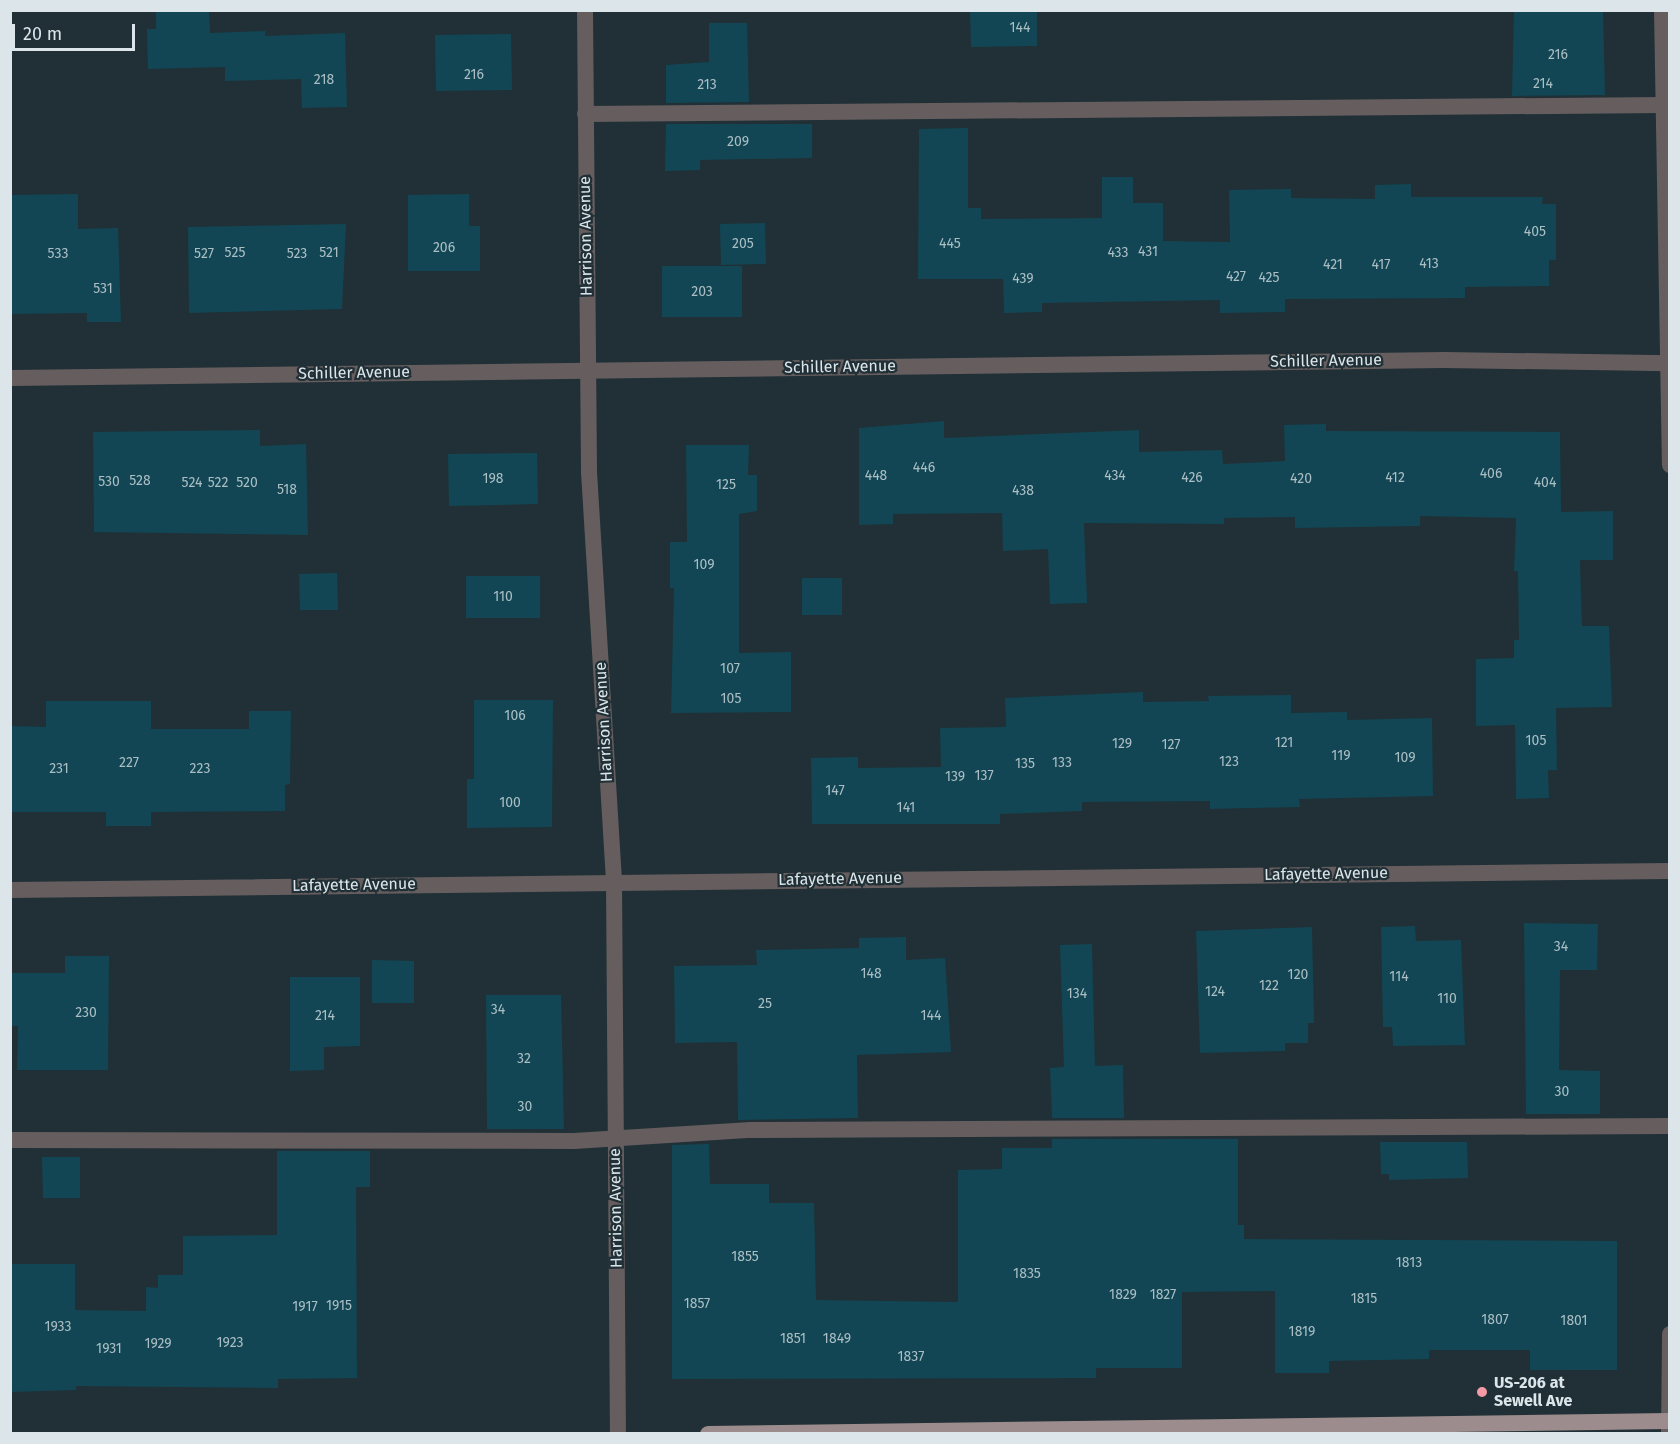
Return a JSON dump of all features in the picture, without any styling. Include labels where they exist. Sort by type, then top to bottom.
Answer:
[{"type":"main road","points":[[708,1434],[1669,1421]]},
{"type":"street","name":"Harrison Avenue","points":[[585,10],[589,472],[614,881],[618,1434]]},
{"type":"street","points":[[1662,10],[1670,465]]},
{"type":"street","points":[[585,114],[1664,105]]},
{"type":"street","name":"Schiller Avenue","points":[[10,378],[1444,360],[1669,363]]},
{"type":"street","name":"Lafayette Avenue","points":[[10,890],[614,881],[1670,871]]},
{"type":"street","points":[[10,1140],[574,1141],[615,1136],[762,1130],[1670,1126]]},
{"type":"street","points":[[1669,1434],[1670,1334]]},
{"type":"building","points":[[156,10],[209,10],[210,33],[265,31],[265,36],[345,33],[347,107],[302,108],[301,79],[225,81],[225,67],[148,69],[147,29],[156,29]]},
{"type":"building","points":[[970,10],[1037,10],[1037,46],[971,47]]},
{"type":"building","points":[[1514,10],[1603,10],[1605,95],[1512,96]]},
{"type":"building","points":[[709,23],[747,23],[749,102],[666,103],[666,65],[709,62]]},
{"type":"building","points":[[511,34],[512,90],[436,91],[435,35]]},
{"type":"building","points":[[666,124],[812,124],[812,158],[700,160],[700,170],[665,171]]},
{"type":"building","points":[[968,128],[968,208],[981,208],[981,219],[1102,218],[1102,177],[1133,177],[1133,203],[1163,203],[1163,241],[1230,242],[1229,190],[1291,189],[1291,198],[1375,199],[1375,185],[1411,184],[1411,197],[1543,197],[1542,204],[1556,204],[1556,260],[1549,260],[1549,286],[1465,287],[1465,298],[1285,299],[1285,312],[1220,313],[1220,300],[1042,303],[1042,312],[1004,313],[1003,279],[918,279],[919,129]]},
{"type":"building","points":[[78,194],[78,229],[118,228],[121,322],[87,322],[87,313],[10,314],[10,195]]},
{"type":"building","points":[[469,194],[469,226],[480,226],[480,271],[408,271],[408,195]]},
{"type":"building","points":[[765,223],[766,264],[721,265],[720,224]]},
{"type":"building","points":[[346,224],[342,309],[189,313],[188,227]]},
{"type":"building","points":[[662,266],[742,266],[742,317],[662,317]]},
{"type":"building","points":[[944,421],[944,438],[1139,430],[1139,452],[1222,450],[1223,464],[1285,461],[1284,425],[1326,424],[1326,431],[1560,432],[1561,512],[1613,511],[1613,560],[1580,560],[1582,626],[1609,626],[1612,707],[1556,708],[1557,770],[1548,770],[1549,798],[1516,799],[1515,725],[1476,726],[1476,659],[1514,658],[1514,640],[1519,640],[1518,571],[1514,571],[1516,518],[1420,516],[1420,526],[1295,528],[1295,517],[1224,518],[1224,524],[1084,523],[1087,603],[1050,604],[1048,549],[1003,551],[1002,513],[893,514],[893,524],[859,525],[859,428]]},
{"type":"building","points":[[260,430],[260,446],[306,444],[308,535],[94,532],[93,432]]},
{"type":"building","points":[[686,445],[749,445],[748,475],[757,475],[757,511],[739,514],[739,653],[791,652],[791,712],[671,713],[674,588],[670,588],[670,542],[687,542]]},
{"type":"building","points":[[537,453],[538,504],[449,506],[448,454]]},
{"type":"building","points":[[337,573],[338,610],[300,610],[299,574]]},
{"type":"building","points":[[466,576],[540,576],[540,618],[466,618]]},
{"type":"building","points":[[802,578],[842,578],[842,615],[802,615]]},
{"type":"building","points":[[1143,692],[1143,702],[1209,701],[1208,696],[1291,695],[1291,713],[1347,712],[1347,720],[1432,718],[1433,796],[1299,799],[1300,807],[1210,809],[1210,801],[1082,802],[1082,811],[1000,814],[1000,824],[812,824],[811,758],[858,757],[858,768],[941,767],[940,728],[1006,727],[1005,698]]},
{"type":"building","points":[[474,700],[553,700],[552,827],[467,828],[467,779],[474,779]]},
{"type":"building","points":[[46,701],[151,701],[151,729],[249,729],[249,711],[291,711],[290,784],[285,785],[285,811],[151,812],[151,826],[106,826],[106,812],[10,812],[10,726],[46,727]]},
{"type":"building","points":[[1524,923],[1598,924],[1597,970],[1560,970],[1559,1070],[1600,1071],[1600,1114],[1526,1114]]},
{"type":"building","points":[[1415,926],[1416,941],[1461,940],[1465,1045],[1393,1046],[1392,1027],[1383,1027],[1381,927]]},
{"type":"building","points":[[1312,927],[1314,1023],[1308,1023],[1308,1043],[1285,1043],[1285,1051],[1200,1053],[1196,931]]},
{"type":"building","points":[[906,937],[906,960],[945,958],[951,1052],[857,1055],[858,1118],[738,1120],[737,1042],[675,1043],[674,966],[757,965],[756,950],[859,948],[859,938]]},
{"type":"building","points":[[1092,944],[1095,1066],[1123,1065],[1124,1118],[1052,1118],[1050,1068],[1064,1067],[1060,945]]},
{"type":"building","points":[[65,956],[109,956],[108,1070],[17,1070],[18,1026],[10,1026],[10,973],[65,973]]},
{"type":"building","points":[[372,960],[414,961],[414,1003],[372,1003]]},
{"type":"building","points":[[290,977],[360,977],[360,1046],[324,1047],[324,1070],[290,1071]]},
{"type":"building","points":[[486,995],[561,995],[564,1129],[487,1129]]},
{"type":"building","points":[[1052,1139],[1238,1139],[1238,1225],[1244,1225],[1244,1239],[1617,1241],[1617,1370],[1530,1370],[1530,1350],[1429,1350],[1429,1359],[1329,1361],[1329,1373],[1275,1373],[1275,1291],[1182,1292],[1182,1368],[1096,1368],[1096,1378],[672,1379],[672,1145],[709,1144],[710,1184],[769,1184],[769,1203],[814,1203],[816,1300],[958,1302],[958,1170],[1002,1169],[1002,1148],[1052,1148]]},
{"type":"building","points":[[1380,1142],[1467,1142],[1468,1178],[1389,1180],[1389,1174],[1381,1174]]},
{"type":"building","points":[[277,1151],[370,1151],[370,1187],[356,1187],[357,1378],[278,1379],[278,1388],[76,1386],[76,1390],[10,1392],[10,1264],[75,1264],[75,1310],[146,1311],[146,1287],[158,1288],[158,1275],[183,1275],[183,1236],[277,1235]]},
{"type":"building","points":[[42,1157],[80,1157],[80,1198],[43,1198]]},
{"type":"place","name":"US-206 at Sewell Ave","points":[[1482,1392]]}]
